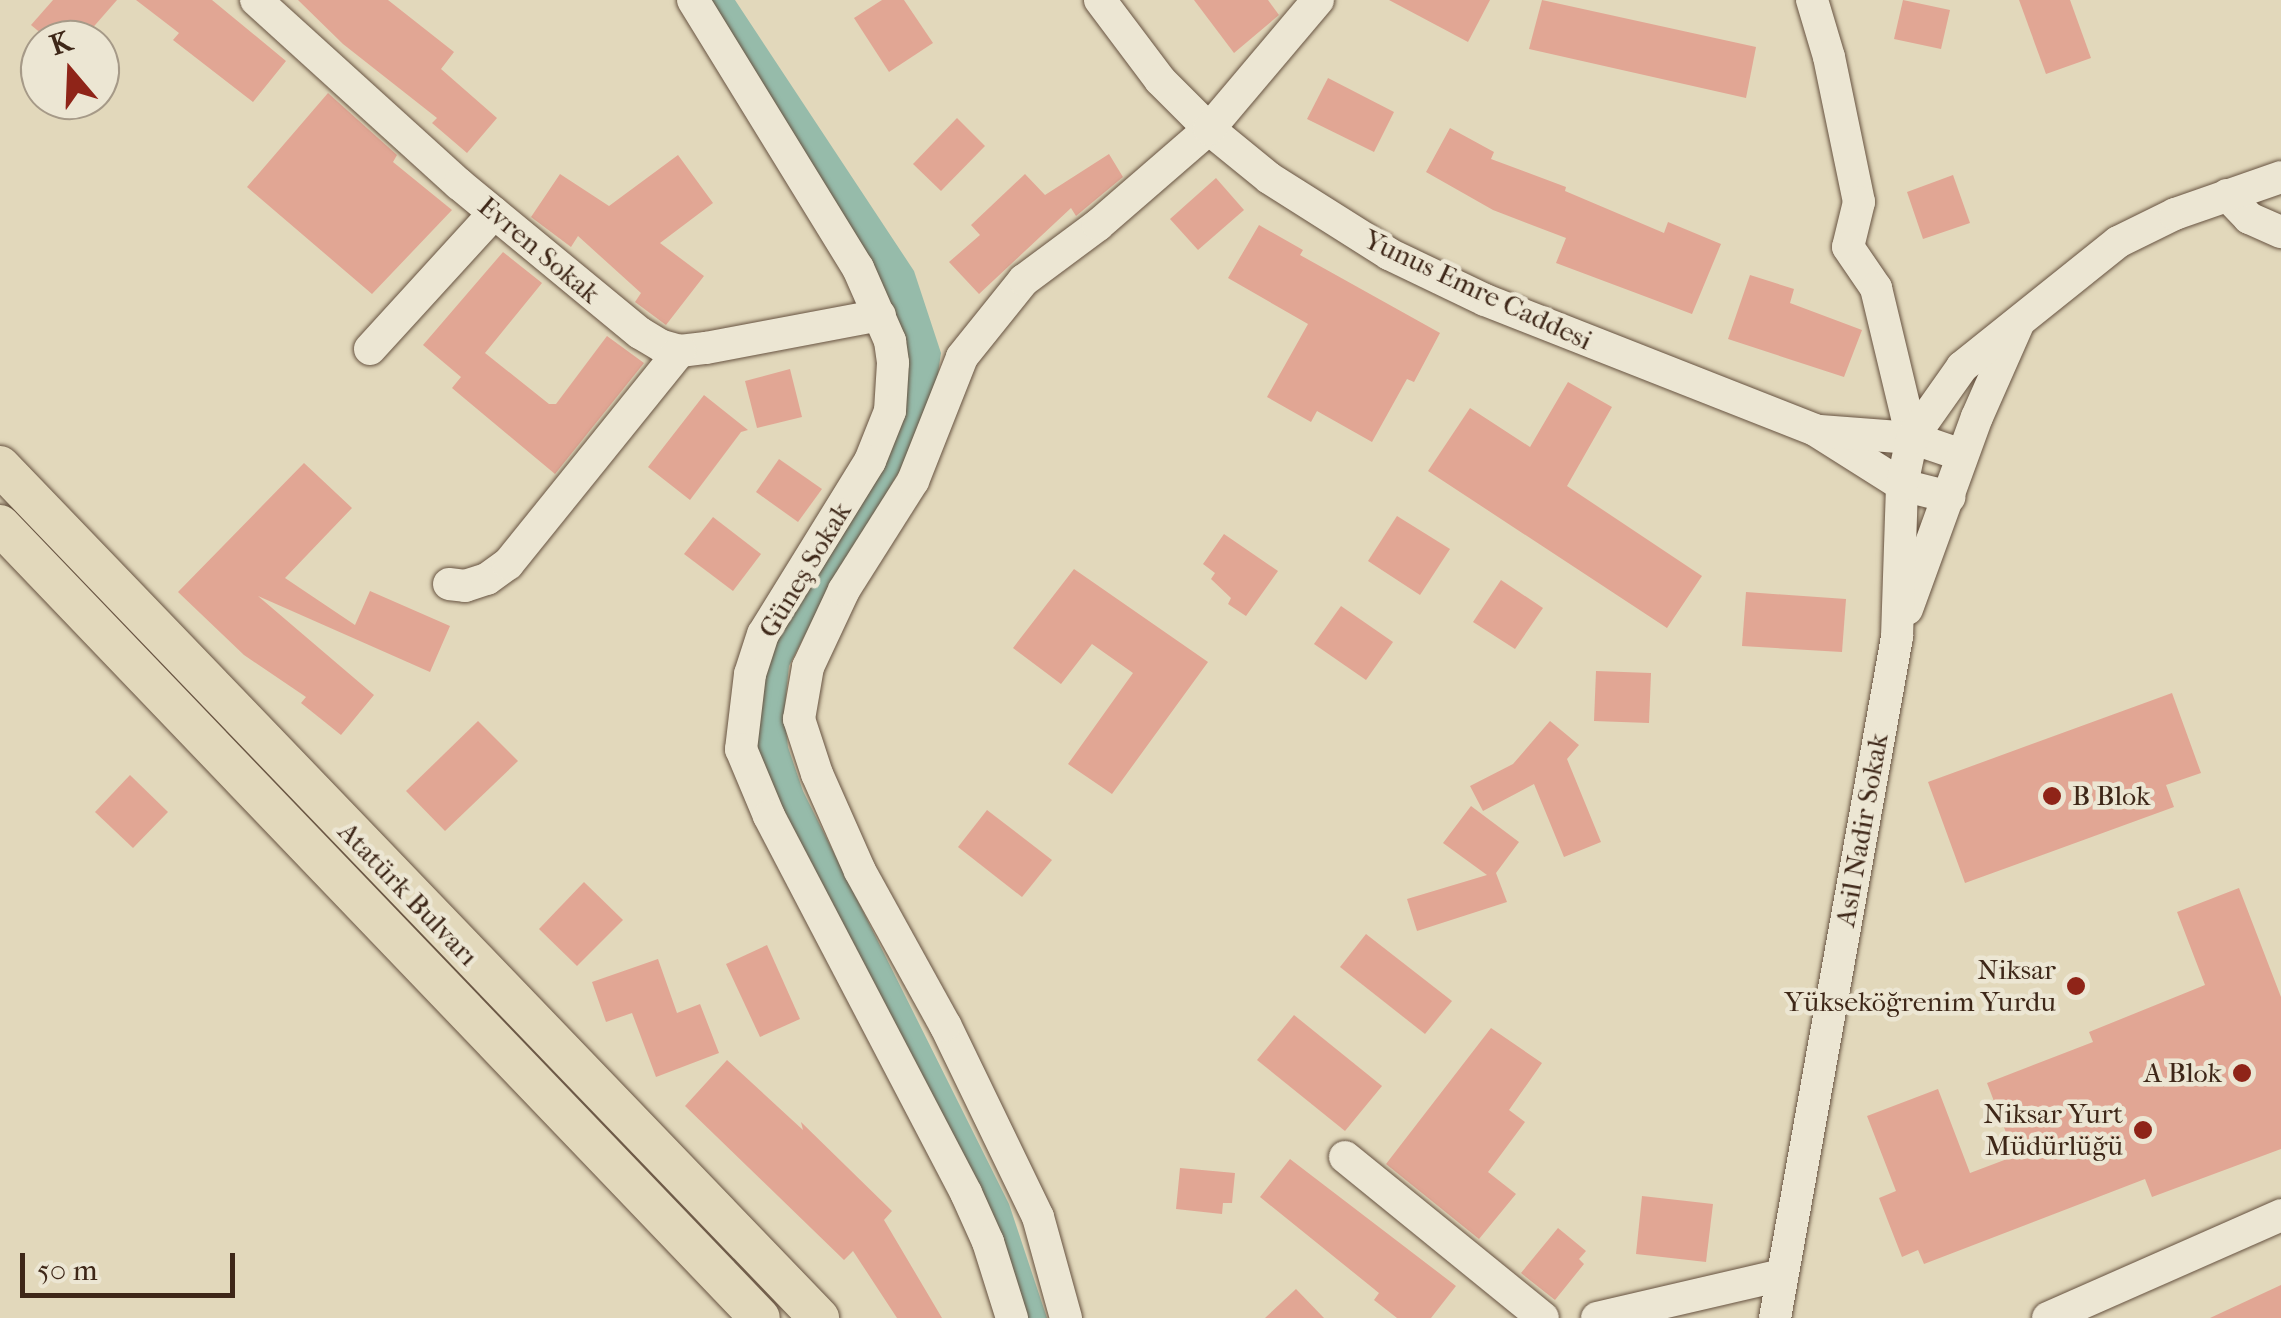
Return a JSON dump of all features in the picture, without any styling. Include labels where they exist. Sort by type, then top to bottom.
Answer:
[{"type":"main road","name":"Atatürk Bulvarı","points":[[0,466],[819,1318]]},
{"type":"main road","name":"Atatürk Bulvarı","points":[[0,525],[760,1318]]},
{"type":"street","name":"Evren Sokak","points":[[256,0],[494,213],[640,334],[680,351]]},
{"type":"street","name":"Güneş Sokak","points":[[694,0],[858,268],[880,315],[893,363],[890,411],[870,461],[763,634],[750,674],[742,750],[769,816],[966,1192],[988,1242],[1012,1318]]},
{"type":"street","name":"Yunus Emre Caddesi","points":[[1100,0],[1160,80],[1209,129],[1269,178],[1389,254],[1485,300],[1815,430],[1902,485],[1949,497]]},
{"type":"street","points":[[1812,0],[1830,57],[1859,202],[1848,247],[1876,288],[1912,438]]},
{"type":"street","points":[[1066,1318],[1038,1216],[946,1025],[860,871],[817,774],[799,718],[808,667],[844,590],[912,481],[962,357],[1024,280],[1098,225],[1209,129],[1306,4]]},
{"type":"street","name":"Asil Nadir Sokak","points":[[1776,1318],[1896,636],[1902,485],[1912,438],[1962,367],[2118,242],[2227,195],[2281,177]]},
{"type":"street","points":[[2227,195],[2248,218],[2281,232]]},
{"type":"street","points":[[370,350],[494,213]]},
{"type":"street","points":[[449,584],[465,586],[487,579],[508,564],[680,351],[880,315]]},
{"type":"street","name":"Asil Nadir Sokak","points":[[1896,636],[1962,455],[2022,316]]},
{"type":"street","name":"Yunus Emre Caddesi","points":[[1815,430],[1912,438],[1962,455]]},
{"type":"street","points":[[1345,1157],[1543,1318]]},
{"type":"street","points":[[2048,1318],[2281,1216]]},
{"type":"street","points":[[1596,1318],[1782,1274]]},
{"type":"shaded area","points":[[704,0],[735,0],[914,271],[941,353],[932,415],[789,666],[784,714],[788,747],[803,791],[1009,1204],[1047,1318],[1020,1318],[773,803],[754,739],[759,675],[904,361]]},
{"type":"building","points":[[53,0],[117,0],[100,20],[35,20]]},
{"type":"building","points":[[136,0],[212,0],[286,61],[253,102],[173,40],[179,33]]},
{"type":"building","points":[[298,0],[388,0],[454,52],[441,69],[497,118],[467,153],[432,123],[437,118],[343,44]]},
{"type":"building","points":[[882,0],[904,0],[933,43],[889,72],[854,18]]},
{"type":"building","points":[[1194,0],[1268,0],[1279,15],[1234,53]]},
{"type":"building","points":[[1389,0],[1490,0],[1468,42]]},
{"type":"building","points":[[1542,0],[1756,47],[1746,98],[1529,49]]},
{"type":"building","points":[[1903,0],[1950,10],[1941,49],[1894,39]]},
{"type":"building","points":[[2019,0],[2070,0],[2091,58],[2046,74]]},
{"type":"building","points":[[1328,78],[1394,112],[1374,152],[1307,119]]},
{"type":"building","points":[[328,93],[397,155],[393,162],[452,210],[372,294],[247,187]]},
{"type":"building","points":[[957,118],[985,146],[941,191],[913,164]]},
{"type":"building","points":[[1450,128],[1494,152],[1491,159],[1566,187],[1565,191],[1664,233],[1668,222],[1721,244],[1692,314],[1556,263],[1566,238],[1493,210],[1426,172]]},
{"type":"building","points":[[1109,154],[1123,177],[1076,216],[1071,208],[979,294],[949,262],[980,235],[971,225],[1025,174],[1045,195]]},
{"type":"building","points":[[678,155],[713,203],[660,243],[704,276],[666,325],[635,302],[641,293],[578,236],[571,247],[531,217],[560,174],[609,206]]},
{"type":"building","points":[[1953,175],[1970,223],[1923,239],[1907,192]]},
{"type":"building","points":[[1216,178],[1244,210],[1198,250],[1170,219]]},
{"type":"building","points":[[1259,225],[1303,250],[1300,255],[1440,333],[1414,382],[1407,379],[1372,442],[1317,411],[1311,422],[1267,397],[1308,324],[1228,278]]},
{"type":"building","points":[[503,252],[542,283],[485,353],[549,404],[556,404],[607,336],[644,363],[555,474],[452,388],[461,377],[423,345]]},
{"type":"building","points":[[1750,275],[1794,289],[1790,303],[1862,330],[1844,377],[1728,339]]},
{"type":"building","points":[[790,369],[802,417],[757,428],[745,381]]},
{"type":"building","points":[[1568,382],[1612,407],[1567,486],[1702,576],[1667,628],[1428,471],[1470,408],[1530,447]]},
{"type":"building","points":[[704,395],[748,430],[741,432],[690,500],[648,467]]},
{"type":"building","points":[[779,459],[822,489],[798,522],[756,492]]},
{"type":"building","points":[[304,463],[352,508],[285,578],[355,625],[370,591],[450,626],[430,672],[258,596],[374,695],[341,735],[301,703],[306,697],[244,655],[178,592]]},
{"type":"building","points":[[1397,516],[1450,549],[1420,595],[1368,561]]},
{"type":"building","points":[[713,517],[761,554],[733,591],[684,554]]},
{"type":"building","points":[[1224,534],[1278,571],[1246,616],[1228,604],[1231,598],[1211,579],[1215,573],[1203,564]]},
{"type":"building","points":[[1074,569],[1208,662],[1112,794],[1068,764],[1133,673],[1092,644],[1061,684],[1013,648]]},
{"type":"building","points":[[1501,580],[1543,608],[1515,649],[1473,622]]},
{"type":"building","points":[[1746,592],[1846,599],[1842,652],[1742,646]]},
{"type":"building","points":[[1341,606],[1393,642],[1366,680],[1314,644]]},
{"type":"building","points":[[1596,671],[1651,673],[1649,723],[1594,721]]},
{"type":"building","name":"B Blok","points":[[2172,693],[2201,773],[2166,785],[2174,807],[1965,883],[1928,782]]},
{"type":"building","points":[[478,721],[518,761],[445,831],[406,791]]},
{"type":"building","points":[[1550,721],[1579,745],[1567,759],[1601,842],[1564,857],[1534,784],[1483,811],[1470,786],[1513,764]]},
{"type":"building","points":[[130,775],[168,812],[133,848],[95,812]]},
{"type":"building","points":[[1471,806],[1519,842],[1496,873],[1507,902],[1417,931],[1407,899],[1487,875],[1443,843]]},
{"type":"building","points":[[987,810],[1052,860],[1022,897],[958,847]]},
{"type":"building","points":[[584,882],[623,920],[577,966],[539,929]]},
{"type":"building","name":"Niksar Yurt Müdürlüğü","points":[[2239,888],[2281,997],[2281,1149],[2152,1197],[2145,1179],[1924,1264],[1918,1250],[1902,1257],[1879,1198],[1896,1191],[1867,1116],[1938,1089],[1970,1173],[2015,1156],[1987,1083],[2093,1042],[2089,1032],[2205,985],[2177,912]]},
{"type":"building","points":[[1366,934],[1452,1001],[1425,1034],[1340,967]]},
{"type":"building","points":[[767,945],[800,1019],[760,1037],[726,964]]},
{"type":"building","points":[[658,959],[677,1013],[700,1004],[719,1053],[656,1077],[632,1013],[606,1022],[592,982]]},
{"type":"building","points":[[1294,1015],[1382,1086],[1345,1131],[1257,1060]]},
{"type":"building","points":[[1491,1028],[1542,1063],[1509,1110],[1525,1122],[1488,1172],[1516,1194],[1479,1239],[1386,1164]]},
{"type":"building","points":[[727,1060],[803,1130],[801,1122],[892,1211],[884,1220],[942,1318],[897,1318],[853,1251],[844,1260],[685,1106]]},
{"type":"building","points":[[1290,1159],[1456,1286],[1431,1318],[1397,1318],[1374,1300],[1379,1293],[1260,1197]]},
{"type":"building","points":[[1180,1168],[1235,1173],[1232,1203],[1223,1203],[1222,1214],[1176,1209]]},
{"type":"building","points":[[1642,1196],[1713,1204],[1706,1262],[1636,1254]]},
{"type":"building","points":[[1558,1228],[1586,1251],[1579,1259],[1584,1264],[1555,1300],[1521,1273]]},
{"type":"building","points":[[2281,1285],[2281,1318],[2210,1318]]},
{"type":"building","points":[[1296,1289],[1324,1318],[1265,1318]]},
{"type":"place","name":"B Blok","points":[[2052,796]]},
{"type":"place","name":"Niksar Yükseköğrenim Yurdu","points":[[2076,986]]},
{"type":"place","name":"A Blok","points":[[2242,1073]]},
{"type":"place","name":"Niksar Yurt Müdürlüğü","points":[[2143,1130]]}]
